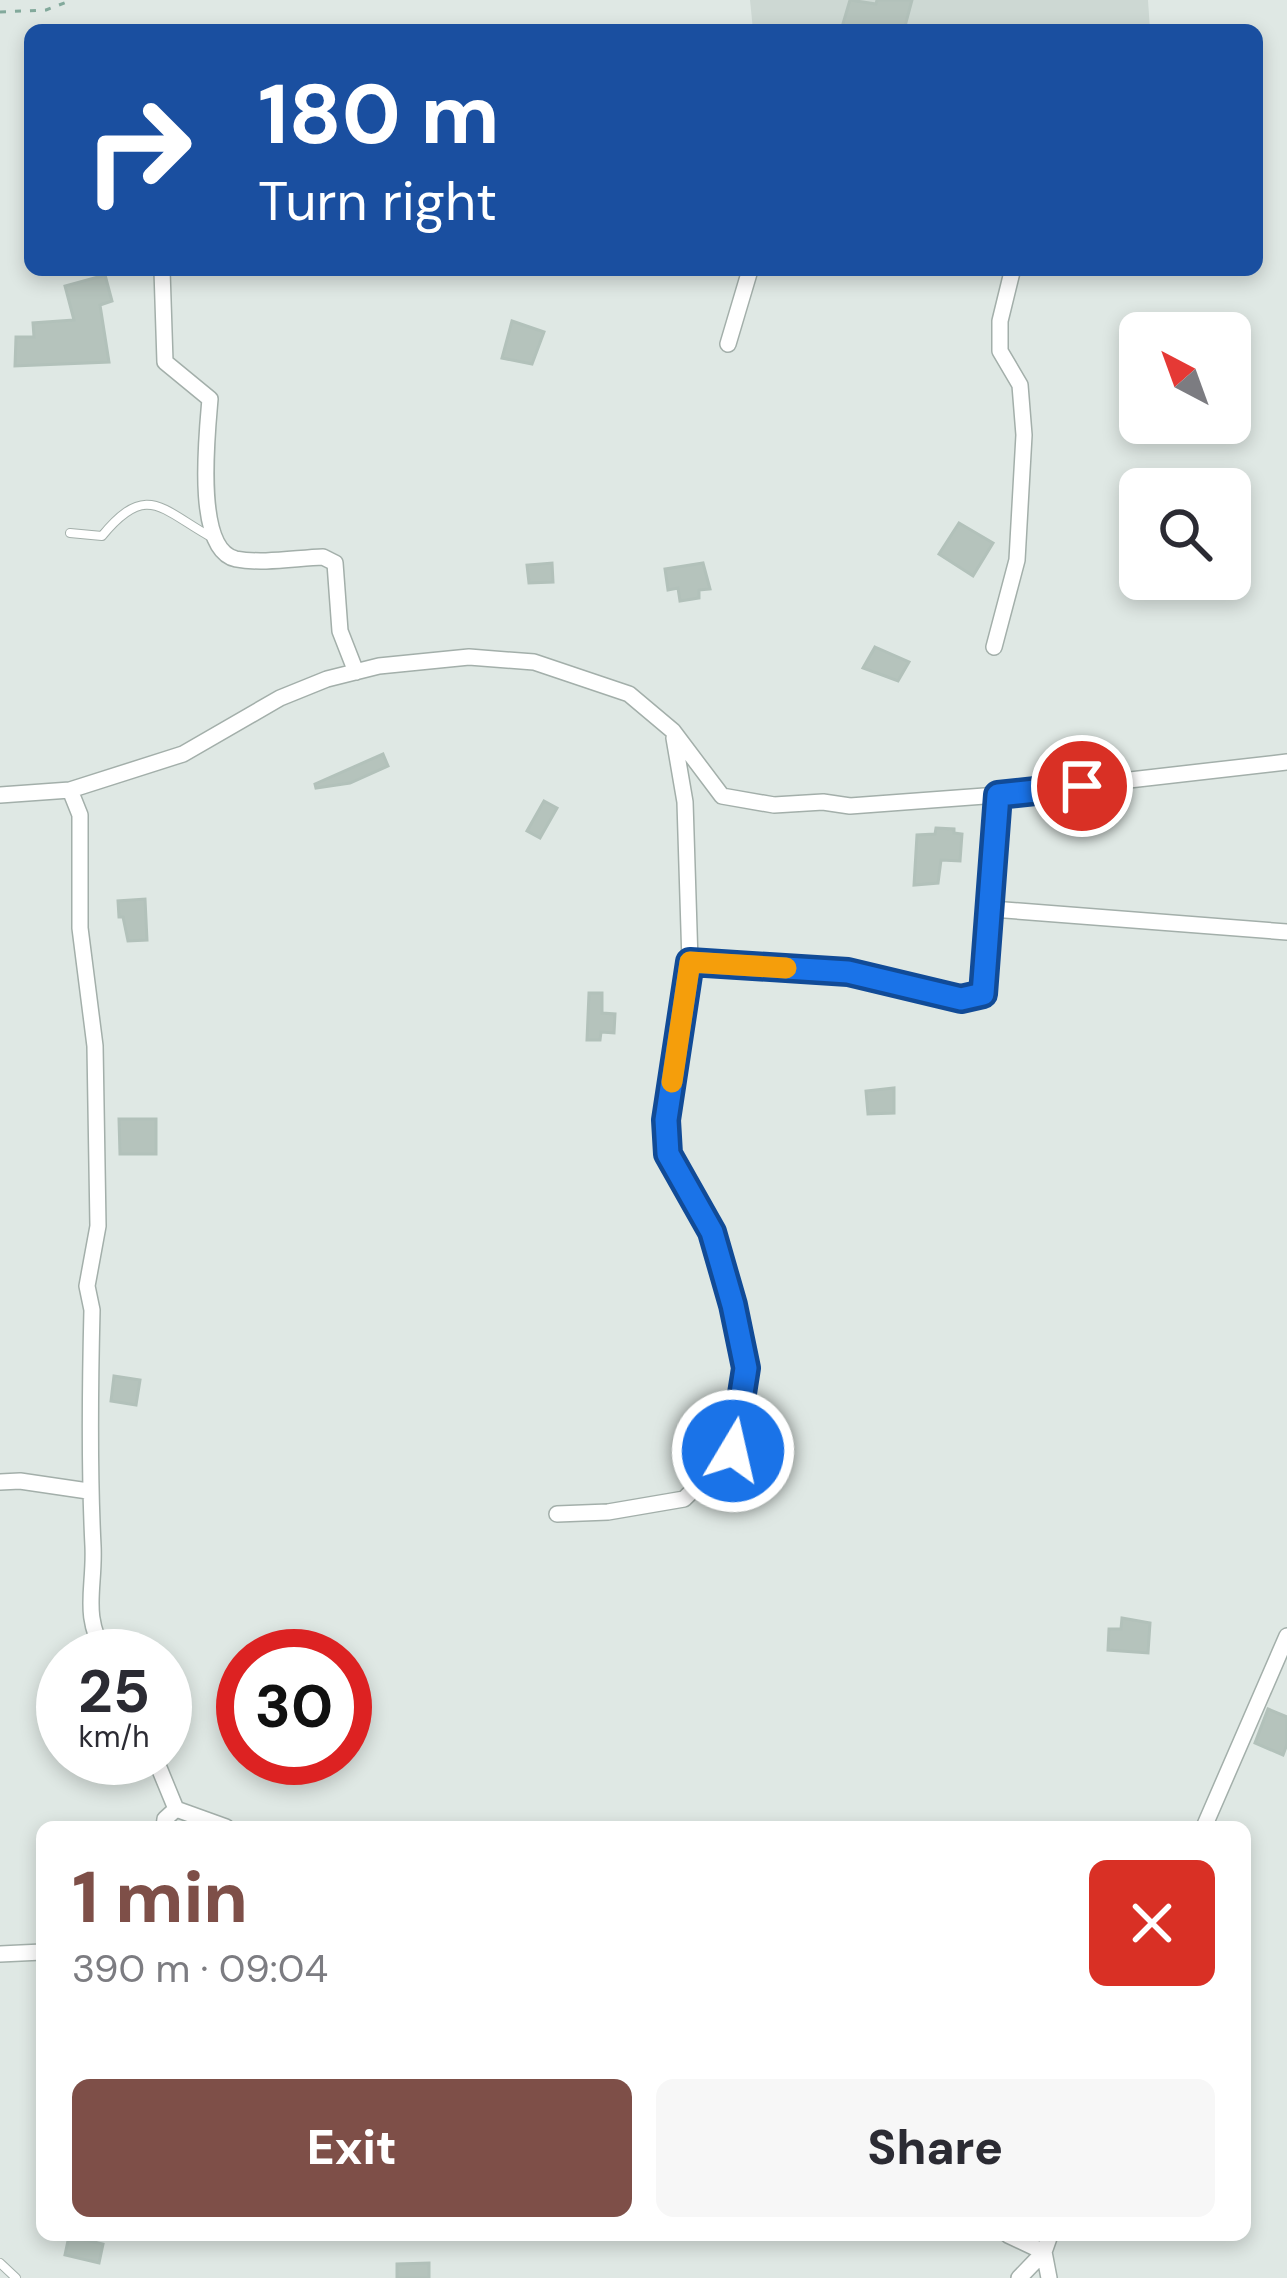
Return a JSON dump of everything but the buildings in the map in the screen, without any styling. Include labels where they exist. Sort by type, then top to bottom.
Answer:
[{"type":"street","points":[[162,276],[165,362],[210,400],[208,525],[216,548],[234,559],[323,557],[335,562],[340,632],[356,672]]},
{"type":"street","points":[[728,344],[748,276]]},
{"type":"street","points":[[994,646],[1017,560],[1024,435],[1020,385],[1000,350],[1000,321],[1011,276]]},
{"type":"street","points":[[0,795],[70,790],[183,754],[280,698],[356,672],[469,657],[534,662],[629,694],[673,731],[722,796],[774,806],[823,802],[850,806],[998,795],[1287,762]]},
{"type":"street","points":[[557,1514],[608,1512],[684,1498],[733,1451],[746,1368],[712,1232],[668,1154],[666,1120],[690,962],[685,802],[673,731]]},
{"type":"street","points":[[70,790],[80,815],[80,928],[94,1046],[99,1148],[98,1226],[87,1286],[92,1310],[88,1491],[93,1550],[88,1607],[93,1629]]},
{"type":"street","points":[[690,962],[848,972],[961,999],[983,994],[998,795]]},
{"type":"street","points":[[992,910],[1287,932]]},
{"type":"street","points":[[0,1482],[88,1491]]},
{"type":"street","points":[[1207,1821],[1283,1655],[1287,1636]]},
{"type":"street","points":[[166,1785],[176,1809],[209,1821]]},
{"type":"street","points":[[166,1821],[176,1809]]},
{"type":"street","points":[[0,1954],[36,1952]]},
{"type":"street","points":[[1019,2278],[1047,2243]]},
{"type":"street","points":[[1047,2243],[1049,2278]]},
{"type":"lane","points":[[70,533],[103,536],[137,506],[158,503],[212,538]]},
{"type":"lane","points":[[0,2263],[16,2278]]},
{"type":"path","points":[[0,12],[46,10],[73,0]]},
{"type":"shaded area","points":[[750,0],[1148,0],[1150,24],[752,24]]},
{"type":"slow traffic","points":[[672,1082],[690,962],[786,968]]},
{"type":"route","points":[[733,1451],[746,1368],[733,1305],[712,1232],[668,1154],[666,1120],[690,962],[848,972],[961,999],[983,994],[998,795],[1082,786]]}]
